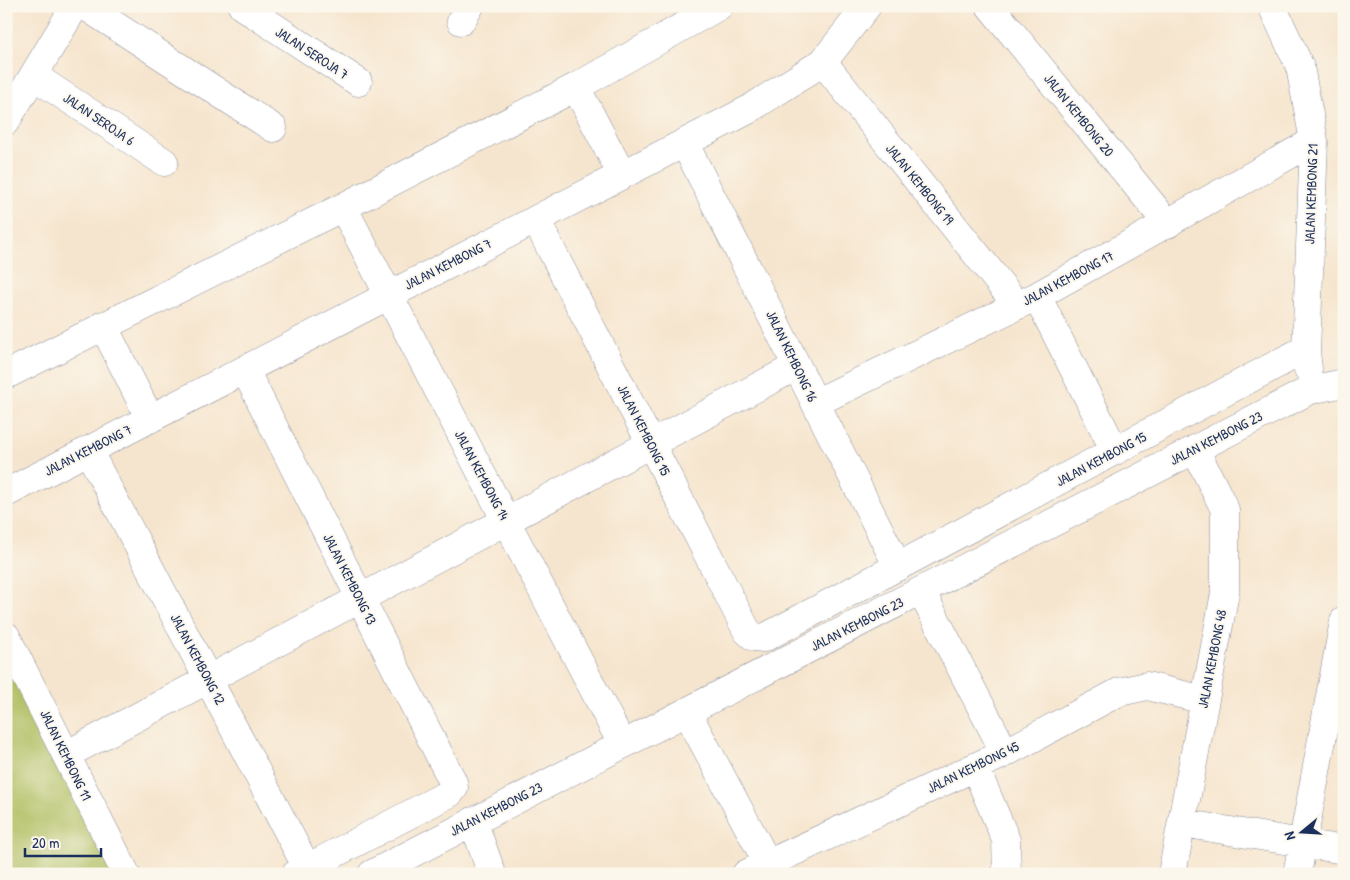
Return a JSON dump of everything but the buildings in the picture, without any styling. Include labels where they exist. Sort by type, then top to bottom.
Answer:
[{"type":"street","points":[[6,121],[75,6]]},
{"type":"street","points":[[85,6],[273,128]]},
{"type":"street","name":"JALAN SEROJA 7","points":[[242,6],[358,82]]},
{"type":"street","points":[[6,375],[343,207],[576,86],[718,6]]},
{"type":"street","name":"JALAN KEMBONG 7","points":[[6,492],[748,110],[823,62],[867,6]]},
{"type":"street","name":"JALAN KEMBONG 20","points":[[990,6],[1168,224]]},
{"type":"street","name":"JALAN KEMBONG 21","points":[[1272,6],[1300,67],[1314,141],[1306,352],[1310,390]]},
{"type":"street","name":"JALAN KEMBONG 19","points":[[823,62],[1027,301],[1115,451]]},
{"type":"street","name":"JALAN SEROJA 6","points":[[34,76],[164,162]]},
{"type":"street","points":[[576,86],[622,175]]},
{"type":"street","name":"JALAN KEMBONG 17","points":[[815,404],[1027,301],[1314,141]]},
{"type":"street","name":"JALAN KEMBONG 16","points":[[685,144],[898,568]]},
{"type":"street","name":"JALAN KEMBONG 14","points":[[343,207],[622,744]]},
{"type":"street","name":"JALAN KEMBONG 15","points":[[536,220],[747,631],[754,637],[764,638],[1296,354],[1306,352]]},
{"type":"street","points":[[103,325],[150,419]]},
{"type":"street","points":[[66,755],[797,366]]},
{"type":"street","name":"JALAN KEMBONG 13","points":[[245,370],[453,782],[454,788],[450,793],[301,871]]},
{"type":"street","name":"JALAN KEMBONG 23","points":[[372,874],[1310,390],[1344,383]]},
{"type":"street","name":"JALAN KEMBONG 48","points":[[1172,874],[1225,593],[1226,510],[1196,449]]},
{"type":"street","name":"JALAN KEMBONG 12","points":[[88,450],[208,678],[301,871]]},
{"type":"street","points":[[921,591],[1005,753]]},
{"type":"street","points":[[1298,874],[1344,621]]},
{"type":"street","name":"JALAN KEMBONG 11","points":[[6,636],[14,668],[66,755],[126,874]]},
{"type":"street","name":"JALAN KEMBONG 45","points":[[757,869],[1005,753],[1119,692],[1147,686],[1204,700]]},
{"type":"street","points":[[687,712],[757,869]]},
{"type":"street","points":[[975,767],[1006,840],[1008,874]]},
{"type":"street","points":[[473,821],[492,874]]},
{"type":"street","points":[[1182,823],[1344,850]]},
{"type":"green space","points":[[21,664],[126,874],[6,874],[6,672]]}]
